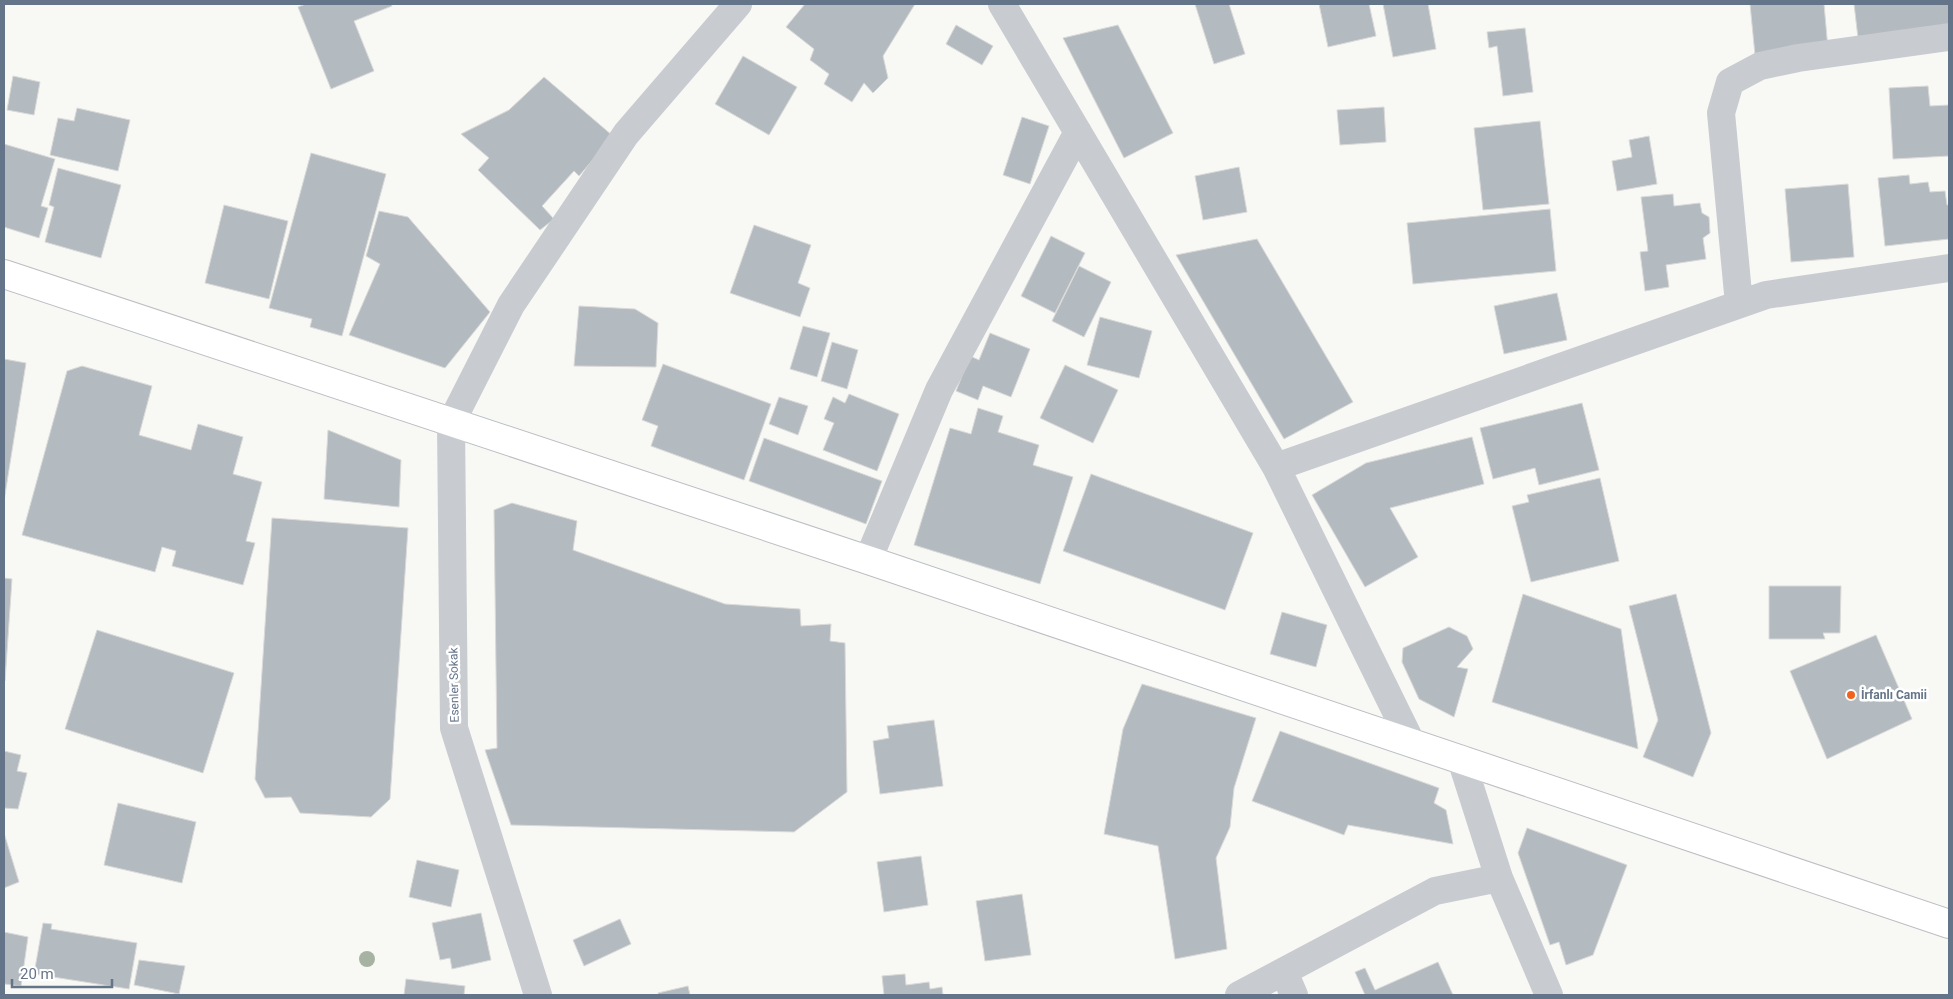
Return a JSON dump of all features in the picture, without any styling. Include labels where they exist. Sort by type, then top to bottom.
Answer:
[{"type":"main road","points":[[4,274],[868,560],[1949,924]]},
{"type":"street","points":[[450,423],[512,305],[626,134],[738,4]]},
{"type":"street","points":[[1013,6],[1078,132],[1276,467],[1411,742]]},
{"type":"street","points":[[1739,304],[1721,113],[1730,82],[1760,66],[1779,62],[1949,37]]},
{"type":"street","points":[[868,560],[939,390],[1078,132]]},
{"type":"street","points":[[1276,467],[1766,295],[1949,268]]},
{"type":"street","name":"Esenler Sokak","points":[[450,423],[454,728],[538,995]]},
{"type":"street","points":[[1461,759],[1500,878],[1549,995]]},
{"type":"street","points":[[1239,995],[1289,983],[1435,891],[1500,878]]},
{"type":"building","points":[[306,4],[391,4],[392,6],[354,21],[374,71],[331,89],[298,7]]},
{"type":"building","points":[[805,4],[915,4],[883,56],[888,78],[873,93],[864,83],[852,102],[824,84],[829,74],[810,60],[814,49],[786,27]]},
{"type":"building","points":[[1195,4],[1229,4],[1245,54],[1214,64]]},
{"type":"building","points":[[1319,4],[1369,4],[1376,36],[1328,47]]},
{"type":"building","points":[[1383,4],[1428,4],[1436,49],[1393,57]]},
{"type":"building","points":[[1750,4],[1824,4],[1828,49],[1755,55]]},
{"type":"building","points":[[1854,4],[1949,4],[1949,28],[1858,38]]},
{"type":"building","points":[[956,25],[993,46],[982,65],[946,44]]},
{"type":"building","points":[[1118,25],[1173,133],[1124,158],[1063,38]]},
{"type":"building","points":[[1525,28],[1533,92],[1503,96],[1497,46],[1489,48],[1487,32]]},
{"type":"building","points":[[743,56],[797,87],[769,135],[715,104]]},
{"type":"building","points":[[13,76],[40,82],[34,115],[7,110]]},
{"type":"building","points":[[544,77],[613,136],[579,176],[574,171],[542,206],[554,219],[540,230],[478,170],[489,158],[461,134],[509,110]]},
{"type":"building","points":[[1928,86],[1930,106],[1949,105],[1949,156],[1893,159],[1889,88]]},
{"type":"building","points":[[1384,107],[1386,142],[1340,145],[1337,110]]},
{"type":"building","points":[[77,108],[130,120],[118,171],[50,155],[58,118],[74,121]]},
{"type":"building","points":[[1022,117],[1049,126],[1030,184],[1003,175]]},
{"type":"building","points":[[1540,121],[1549,204],[1483,210],[1474,128]]},
{"type":"building","points":[[1649,136],[1657,184],[1617,191],[1612,161],[1632,157],[1629,140]]},
{"type":"building","points":[[4,144],[55,159],[41,206],[48,208],[39,238],[4,227]]},
{"type":"building","points":[[311,153],[386,174],[342,336],[310,327],[312,319],[269,308]]},
{"type":"building","points":[[1239,167],[1247,212],[1203,220],[1195,176]]},
{"type":"building","points":[[58,168],[121,185],[101,258],[45,242],[54,207],[49,205]]},
{"type":"building","points":[[1909,175],[1910,184],[1928,182],[1930,192],[1945,191],[1947,205],[1949,205],[1949,239],[1885,246],[1878,178]]},
{"type":"building","points":[[1848,184],[1854,257],[1791,262],[1785,189]]},
{"type":"building","points":[[1673,194],[1674,206],[1700,203],[1702,213],[1709,217],[1710,233],[1703,238],[1706,259],[1666,265],[1669,287],[1645,291],[1640,252],[1648,251],[1641,197]]},
{"type":"building","points":[[224,205],[288,221],[269,299],[205,283]]},
{"type":"building","points":[[1550,209],[1556,271],[1413,284],[1407,223]]},
{"type":"building","points":[[379,211],[408,217],[490,312],[445,368],[349,335],[380,264],[366,256]]},
{"type":"building","points":[[754,225],[811,245],[798,283],[810,288],[800,317],[730,293]]},
{"type":"building","points":[[1051,236],[1085,253],[1055,313],[1021,296]]},
{"type":"building","points":[[1257,239],[1353,402],[1284,439],[1176,255]]},
{"type":"building","points":[[1079,266],[1111,282],[1084,337],[1052,321]]},
{"type":"building","points":[[1557,293],[1567,340],[1504,354],[1494,306]]},
{"type":"building","points":[[579,306],[635,309],[658,323],[656,367],[574,366]]},
{"type":"building","points":[[1100,317],[1152,331],[1139,378],[1087,365]]},
{"type":"building","points":[[803,326],[830,333],[817,377],[790,369]]},
{"type":"building","points":[[990,333],[1030,349],[1011,397],[983,386],[978,400],[956,391],[970,356],[979,360]]},
{"type":"building","points":[[832,342],[858,350],[847,389],[821,381]]},
{"type":"building","points":[[4,359],[26,363],[4,501]]},
{"type":"building","points":[[663,364],[771,404],[744,480],[651,446],[658,426],[642,420]]},
{"type":"building","points":[[1065,365],[1118,390],[1093,443],[1040,418]]},
{"type":"building","points":[[82,366],[152,386],[139,435],[191,450],[198,424],[243,437],[233,474],[262,482],[246,541],[255,543],[243,585],[172,566],[176,551],[162,547],[155,572],[22,535],[67,371]]},
{"type":"building","points":[[849,394],[899,414],[877,471],[823,450],[834,423],[824,419],[833,397],[845,403]]},
{"type":"building","points":[[779,397],[808,406],[798,435],[769,424]]},
{"type":"building","points":[[1582,403],[1599,470],[1539,485],[1535,468],[1493,479],[1480,428]]},
{"type":"building","points":[[978,408],[1003,416],[998,432],[1039,445],[1033,465],[1073,477],[1040,584],[914,545],[950,428],[971,434]]},
{"type":"building","points":[[328,430],[401,460],[399,507],[324,499]]},
{"type":"building","points":[[1472,437],[1484,484],[1390,508],[1418,557],[1365,587],[1312,495],[1366,463]]},
{"type":"building","points":[[764,438],[882,481],[866,524],[749,481]]},
{"type":"building","points":[[1091,474],[1253,533],[1225,610],[1063,551]]},
{"type":"building","points":[[1600,478],[1619,561],[1531,582],[1512,506],[1529,502],[1527,495]]},
{"type":"building","points":[[512,503],[577,521],[573,550],[725,604],[800,609],[801,626],[831,624],[830,641],[845,643],[847,792],[794,832],[511,825],[485,750],[497,748],[494,510]]},
{"type":"building","points":[[272,518],[408,528],[390,799],[371,817],[300,813],[291,797],[265,798],[255,779]]},
{"type":"building","points":[[4,578],[12,579],[5,681],[4,681]]},
{"type":"building","points":[[1769,586],[1841,586],[1840,633],[1823,633],[1825,639],[1769,639]]},
{"type":"building","points":[[1523,594],[1621,629],[1638,749],[1492,702]]},
{"type":"building","points":[[1676,594],[1711,733],[1693,777],[1643,757],[1658,720],[1629,606]]},
{"type":"building","points":[[1282,612],[1327,625],[1316,667],[1270,654]]},
{"type":"building","points":[[1449,627],[1467,636],[1473,649],[1457,667],[1468,669],[1454,717],[1419,699],[1402,662],[1403,648]]},
{"type":"building","points":[[97,630],[234,673],[203,773],[65,729]]},
{"type":"building","name":"İrfanlı Camii","points":[[1876,635],[1912,719],[1827,759],[1790,671]]},
{"type":"building","points":[[1142,684],[1256,718],[1234,788],[1230,827],[1216,858],[1227,949],[1175,959],[1158,846],[1104,834],[1123,729]]},
{"type":"building","points":[[934,720],[943,786],[880,794],[873,741],[889,738],[887,726]]},
{"type":"building","points":[[1280,731],[1439,788],[1434,803],[1446,810],[1453,844],[1348,825],[1344,835],[1252,801]]},
{"type":"building","points":[[4,751],[21,755],[17,771],[27,773],[18,809],[4,808]]},
{"type":"building","points":[[118,803],[196,822],[182,883],[104,865]]},
{"type":"building","points":[[1527,828],[1627,865],[1593,955],[1566,965],[1559,942],[1550,945],[1518,853]]},
{"type":"building","points":[[4,833],[19,882],[4,888]]},
{"type":"building","points":[[921,856],[928,905],[884,912],[877,862]]},
{"type":"building","points":[[417,860],[459,870],[451,907],[409,897]]},
{"type":"building","points":[[1022,894],[1031,955],[985,961],[976,901]]},
{"type":"building","points":[[481,913],[491,960],[452,969],[450,958],[440,960],[432,923]]},
{"type":"building","points":[[620,919],[631,944],[584,966],[573,940]]},
{"type":"building","points":[[43,923],[52,924],[51,929],[137,943],[129,989],[34,974]]},
{"type":"building","points":[[4,932],[28,937],[21,986],[4,984]]},
{"type":"building","points":[[139,960],[185,966],[179,994],[134,985]]},
{"type":"building","points":[[1438,962],[1453,995],[1365,995],[1355,972],[1365,968],[1375,990]]},
{"type":"building","points":[[905,974],[906,985],[929,982],[930,989],[942,987],[943,995],[884,995],[882,976]]},
{"type":"building","points":[[406,979],[465,986],[464,995],[404,995]]},
{"type":"building","points":[[688,986],[690,995],[658,995],[658,993]]},
{"type":"place","name":"İrfanlı Camii","points":[[1851,695]]}]
